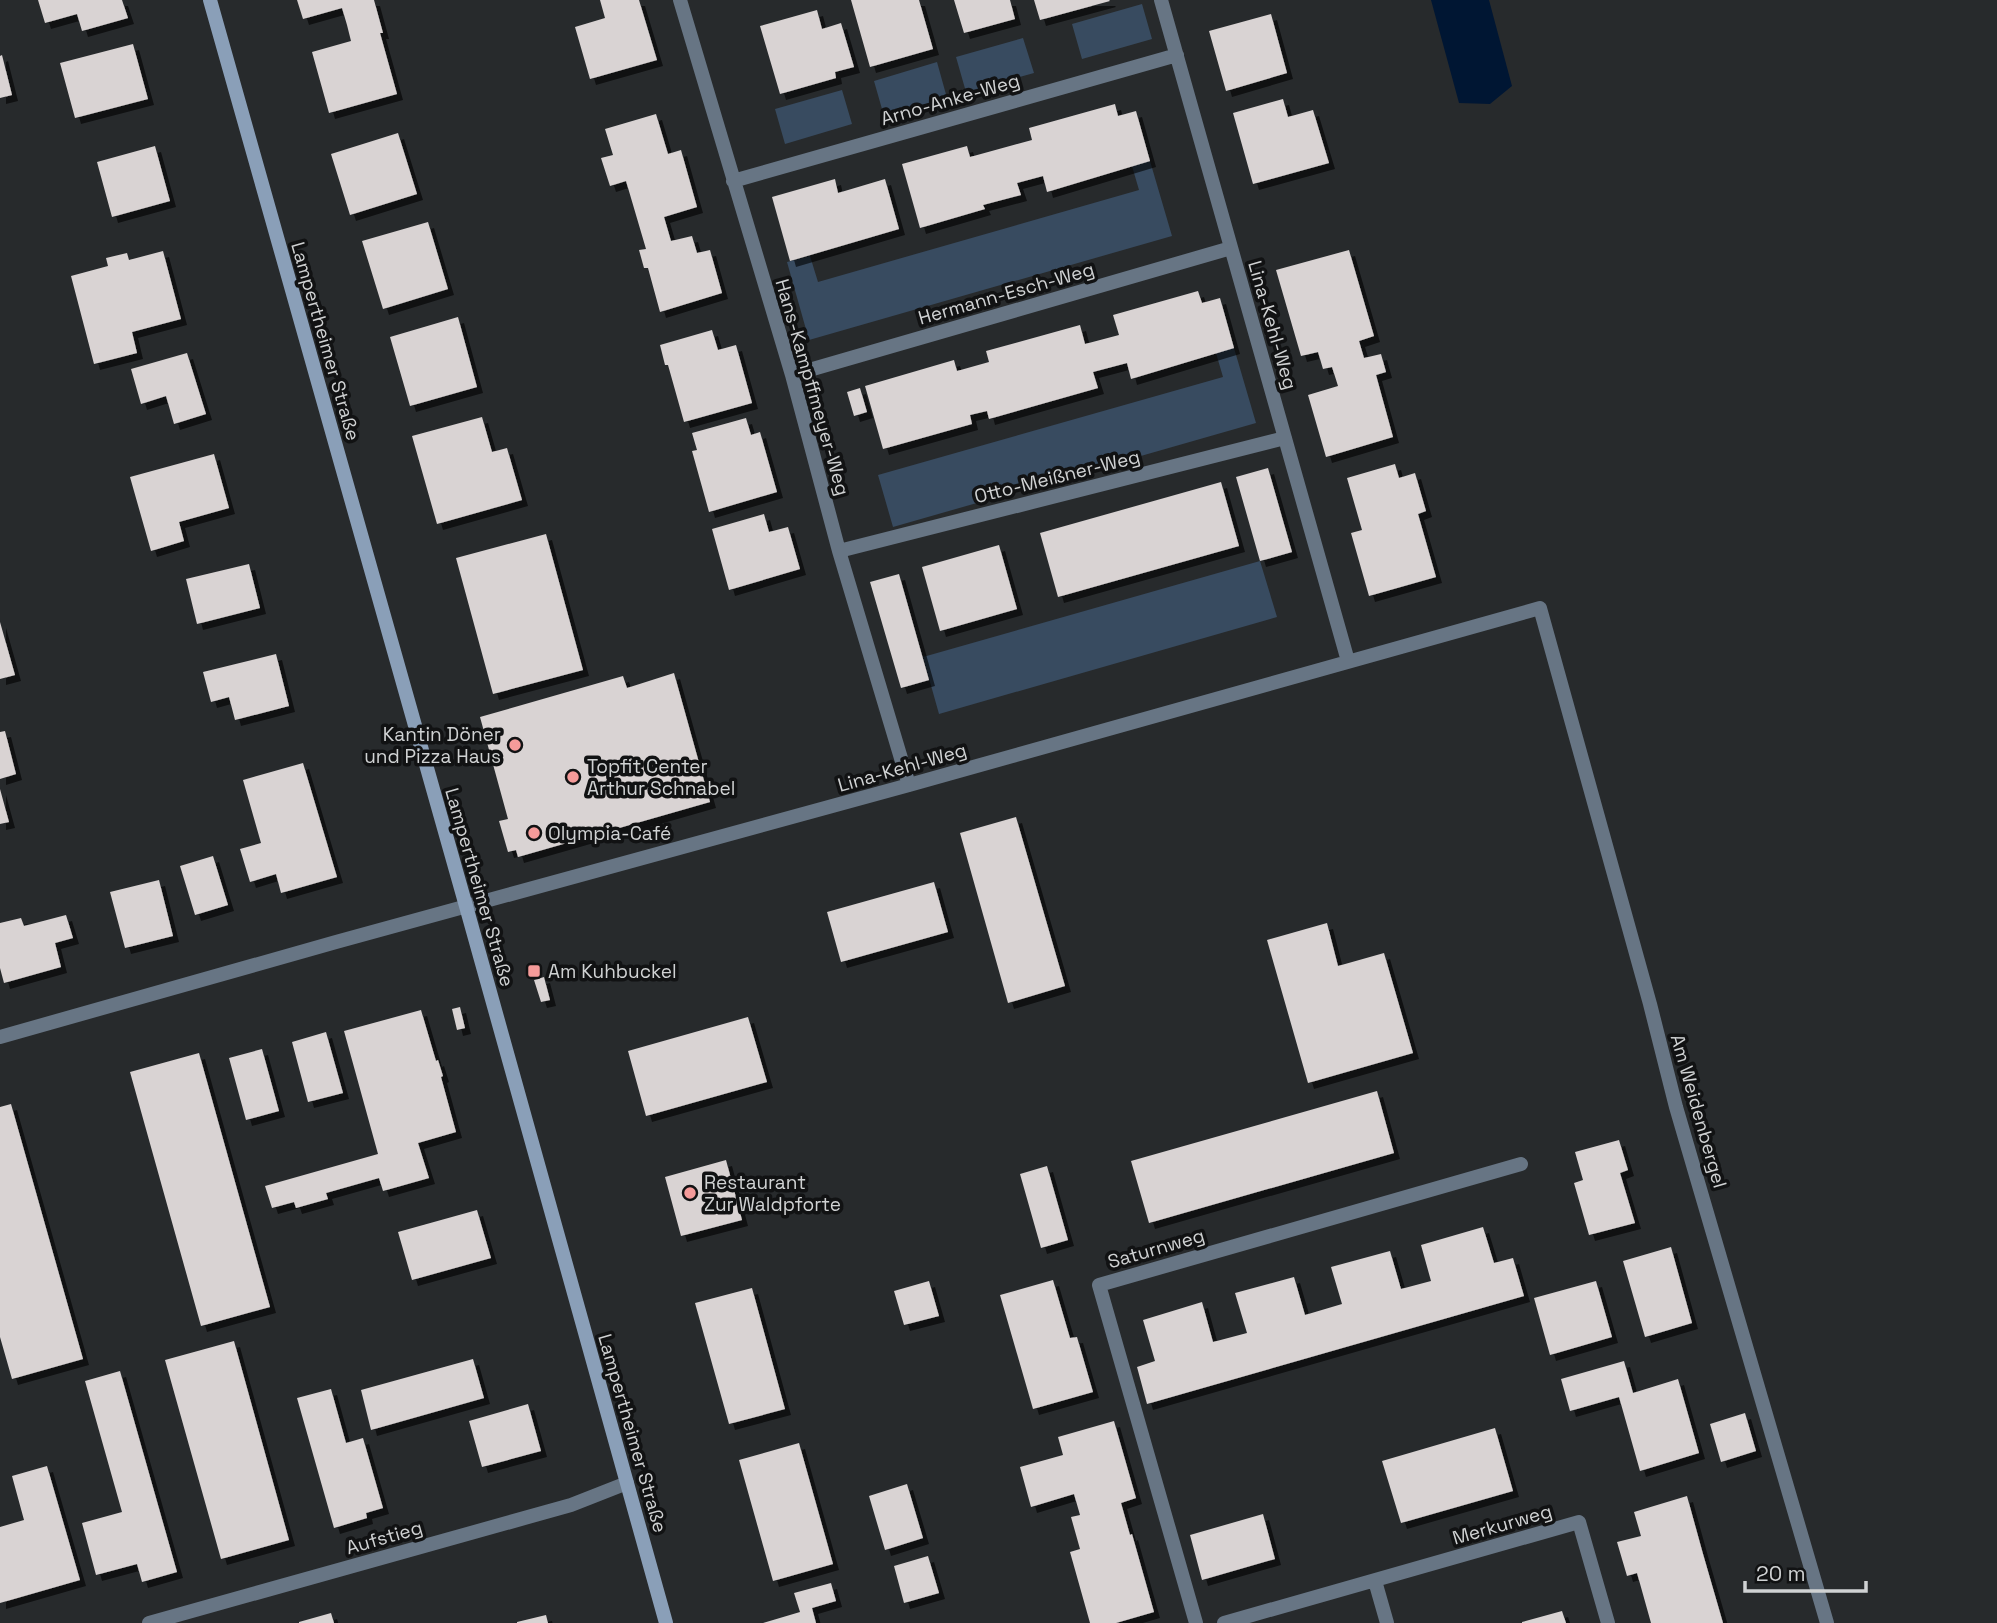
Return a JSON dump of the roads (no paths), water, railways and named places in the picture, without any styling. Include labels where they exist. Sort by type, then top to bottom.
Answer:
[{"type":"street","name":"Lampertheimer Straße","points":[[210,0],[666,1623]]},
{"type":"street","name":"Hans-Kampffmeyer-Weg","points":[[680,0],[792,375],[839,551],[909,785]]},
{"type":"street","name":"Lina-Kehl-Weg","points":[[1161,0],[1348,661]]},
{"type":"street","name":"Arno-Anke-Weg","points":[[733,181],[1177,55]]},
{"type":"street","name":"Hermann-Esch-Weg","points":[[792,375],[1231,248]]},
{"type":"street","name":"Otto-Meißner-Weg","points":[[839,551],[1285,438]]},
{"type":"street","name":"Lina-Kehl-Weg","points":[[466,906],[1540,608]]},
{"type":"street","name":"Am Weidenbergel","points":[[1540,608],[1676,1107],[1826,1623]]},
{"type":"street","points":[[0,1037],[466,906]]},
{"type":"street","name":"Saturnweg","points":[[1195,1623],[1098,1285],[1521,1164]]},
{"type":"street","name":"Aufstieg","points":[[149,1623],[571,1505],[627,1483]]},
{"type":"street","name":"Merkurweg","points":[[1224,1623],[1579,1522],[1608,1623]]},
{"type":"street","points":[[1375,1581],[1387,1623]]},
{"type":"place","name":"Kantin Döner und Pizza Haus","points":[[515,745]]},
{"type":"place","name":"Topfit Center Arthur Schnabel","points":[[573,777]]},
{"type":"place","name":"Olympia-Café","points":[[534,833]]},
{"type":"place","name":"Am Kuhbuckel","points":[[534,971]]},
{"type":"place","name":"Restaurant Zur Waldpforte","points":[[690,1193]]}]
